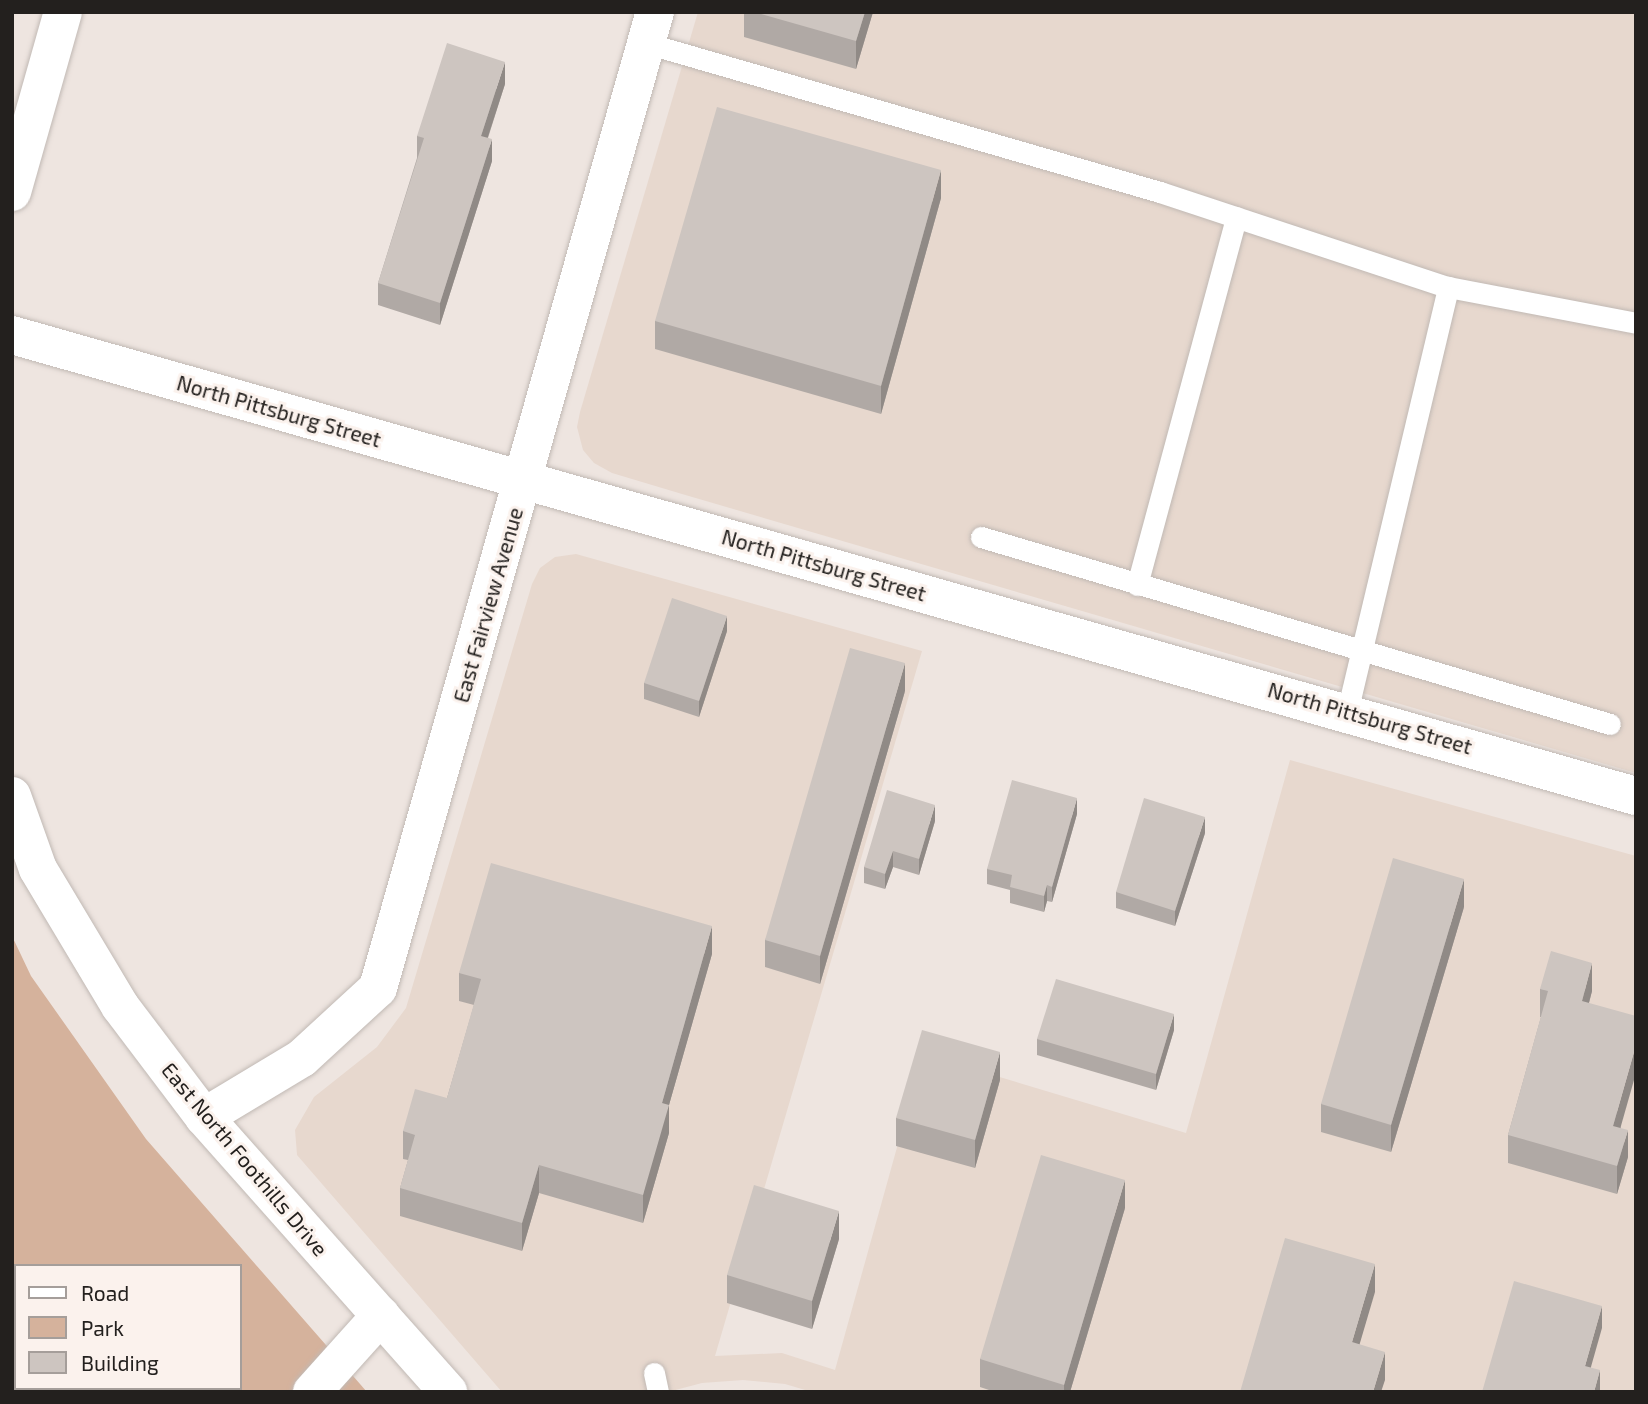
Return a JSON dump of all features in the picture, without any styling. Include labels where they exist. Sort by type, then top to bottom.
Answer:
[{"type":"street","points":[[12,192],[63,12]]},
{"type":"street","name":"East Fairview Avenue","points":[[204,1117],[302,1058],[378,988],[650,28]]},
{"type":"street","name":"North Pittsburg Street","points":[[12,335],[1636,796]]},
{"type":"street","name":"East North Foothills Drive","points":[[12,796],[38,869],[120,1006],[204,1117],[447,1392]]},
{"type":"street","points":[[312,1392],[380,1315]]},
{"type":"lane","points":[[650,28],[1448,287],[1636,323]]},
{"type":"lane","points":[[1137,585],[1236,217]]},
{"type":"lane","points":[[1347,712],[1448,287]]},
{"type":"lane","points":[[981,537],[1610,724]]},
{"type":"shaded area","points":[[698,12],[1636,12],[1636,773],[682,494],[612,473],[594,463],[583,450],[577,427],[580,412]]},
{"type":"shaded area","points":[[576,554],[922,651],[715,1356],[782,1353],[835,1370],[923,1054],[1186,1133],[1290,760],[1636,856],[1636,1392],[812,1392],[785,1384],[743,1380],[702,1383],[668,1392],[502,1392],[297,1155],[295,1130],[314,1097],[377,1047],[406,1008],[532,584],[540,568],[555,557]]},
{"type":"green space","points":[[12,936],[31,976],[146,1139],[367,1392],[12,1392]]},
{"type":"building","points":[[754,12],[865,12],[856,41]]},
{"type":"building","points":[[447,43],[505,62],[481,136],[492,139],[440,303],[378,283],[424,138],[417,136]]},
{"type":"building","points":[[717,107],[941,170],[881,386],[655,321]]},
{"type":"building","points":[[672,598],[727,616],[699,701],[644,683]]},
{"type":"building","points":[[850,648],[905,663],[820,956],[765,940]]},
{"type":"building","points":[[1012,780],[1077,798],[1052,887],[1047,885],[1044,896],[1010,887],[1012,875],[987,869]]},
{"type":"building","points":[[887,790],[935,805],[919,859],[893,851],[885,874],[864,867]]},
{"type":"building","points":[[1144,798],[1205,817],[1175,911],[1116,892]]},
{"type":"building","points":[[1393,858],[1464,879],[1391,1125],[1321,1104]]},
{"type":"building","points":[[491,863],[712,926],[662,1103],[669,1105],[643,1195],[539,1165],[522,1223],[400,1188],[415,1135],[403,1131],[415,1089],[447,1098],[481,979],[459,973]]},
{"type":"building","points":[[1551,951],[1592,963],[1582,1001],[1636,1016],[1636,1045],[1613,1126],[1628,1130],[1617,1166],[1508,1135],[1548,991],[1540,989]]},
{"type":"building","points":[[1056,979],[1174,1014],[1156,1074],[1037,1039]]},
{"type":"building","points":[[922,1030],[1000,1052],[975,1140],[896,1118]]},
{"type":"building","points":[[1041,1155],[1125,1180],[1064,1385],[980,1359]]},
{"type":"building","points":[[754,1185],[839,1211],[812,1301],[727,1275]]},
{"type":"building","points":[[1285,1238],[1375,1264],[1352,1342],[1385,1352],[1373,1392],[1240,1392]]},
{"type":"building","points":[[1514,1281],[1602,1306],[1585,1366],[1600,1370],[1594,1392],[1482,1392]]}]
